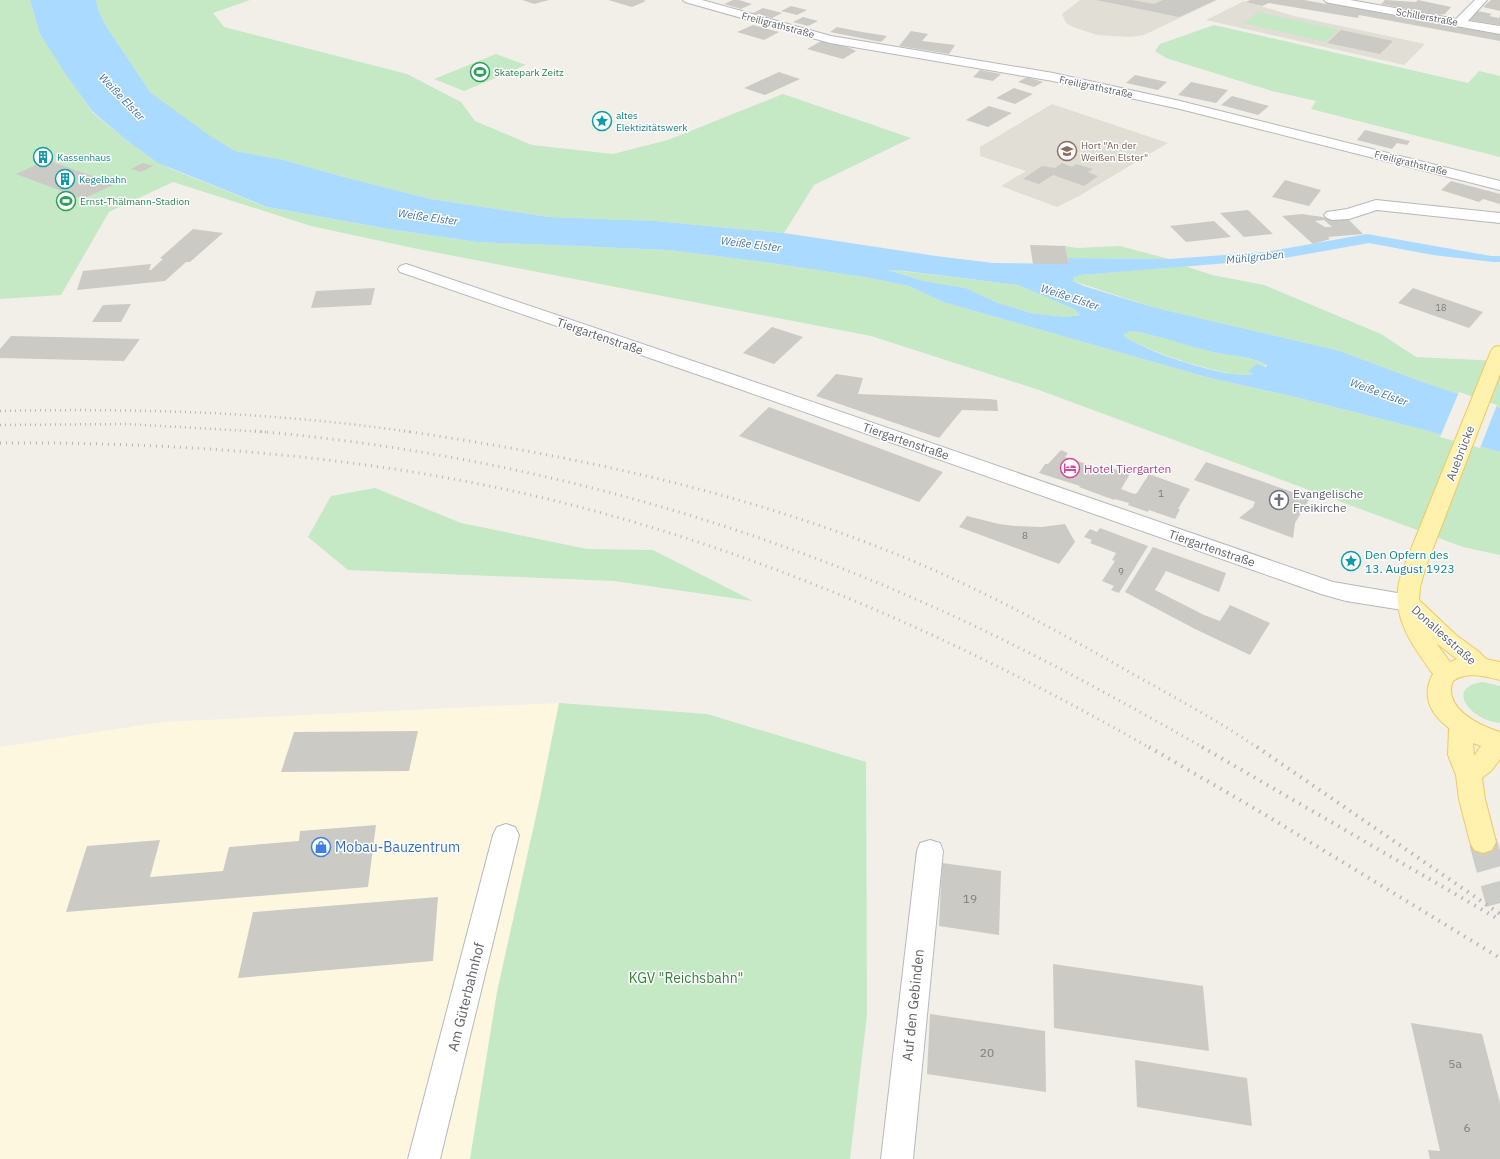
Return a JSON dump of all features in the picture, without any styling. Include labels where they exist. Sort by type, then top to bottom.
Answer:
[{"type":"main road","name":"Auebrücke","points":[[1419,556],[1500,351]]},
{"type":"main road","name":"Donaliesstraße","points":[[1419,556],[1408,591],[1412,623],[1446,674]]},
{"type":"main road","name":"Donaliesstraße","points":[[1409,602],[1448,641],[1490,669]]},
{"type":"main road","points":[[1469,775],[1483,763],[1487,756],[1500,742],[1480,735],[1461,724],[1443,706],[1439,697],[1438,688],[1441,680],[1446,674],[1460,667],[1490,669]]},
{"type":"main road","points":[[1461,724],[1461,755],[1469,775],[1472,799],[1482,842]]},
{"type":"street","name":"Freiligrathstraße","points":[[689,0],[830,39],[1053,77],[1180,105],[1500,186]]},
{"type":"street","name":"Schillerstraße","points":[[1330,0],[1500,30]]},
{"type":"street","points":[[1459,23],[1481,0]]},
{"type":"street","points":[[1332,215],[1349,214],[1376,205],[1500,218]]},
{"type":"street","name":"Tiergartenstraße","points":[[406,269],[734,381],[1329,589],[1346,594],[1409,602]]},
{"type":"street","name":"Am Güterbahnhof","points":[[424,1159],[506,834]]},
{"type":"street","name":"Auf den Gebinden","points":[[897,1159],[930,851]]},
{"type":"shaded area","points":[[1080,0],[1217,0],[1144,35],[1130,37],[1097,35],[1073,27],[1066,23],[1062,14]]},
{"type":"shaded area","points":[[1244,1],[1294,16],[1425,44],[1404,65],[1206,20]]},
{"type":"shaded area","name":"Hort \"An der Weißen Elster\"","points":[[1052,104],[1168,143],[1079,196],[1057,207],[1001,186],[1026,171],[980,156],[980,147]]},
{"type":"shaded area","points":[[559,703],[540,798],[497,992],[470,1159],[0,1159],[0,747],[162,722]]},
{"type":"green space","points":[[0,0],[30,0],[40,34],[92,112],[126,140],[154,160],[169,168],[266,207],[389,229],[477,242],[669,250],[764,262],[870,278],[909,286],[943,302],[1210,378],[1287,395],[1421,429],[1500,452],[1500,555],[1463,547],[1039,390],[871,336],[413,248],[311,226],[173,182],[109,212],[61,295],[0,299]]},
{"type":"green space","points":[[96,0],[250,0],[213,13],[224,27],[407,74],[461,102],[475,121],[532,145],[613,154],[668,140],[783,94],[911,138],[814,185],[784,233],[656,221],[549,217],[431,199],[284,160],[235,151],[210,137],[151,93],[106,26],[98,9]]},
{"type":"green space","points":[[1258,12],[1339,30],[1325,42],[1244,23]]},
{"type":"green space","points":[[1214,25],[1468,83],[1479,71],[1500,76],[1500,157],[1311,109],[1316,101],[1272,91],[1166,58],[1155,51],[1160,44]]},
{"type":"green space","name":"Skatepark Zeitz","points":[[496,54],[526,65],[464,91],[434,79]]},
{"type":"green space","points":[[1065,246],[1077,248],[1120,246],[1169,259],[1068,258]]},
{"type":"green space","points":[[1185,266],[1212,275],[1264,285],[1381,334],[1416,357],[1500,361],[1500,408],[1420,381],[1340,351],[1152,307],[1073,281],[1073,278],[1080,275]]},
{"type":"green space","points":[[885,269],[1018,285],[1076,310],[1080,315],[1065,317],[1031,313],[998,303],[966,288],[924,281]]},
{"type":"green space","points":[[1131,331],[1210,351],[1246,358],[1267,365],[1248,371],[1254,374],[1249,375],[1232,374],[1211,369],[1167,356],[1124,337],[1124,334]]},
{"type":"green space","points":[[375,488],[461,523],[587,549],[653,550],[753,601],[614,581],[348,570],[308,537],[331,496]]},
{"type":"green space","points":[[1483,682],[1500,686],[1500,723],[1489,721],[1479,716],[1467,706],[1464,701],[1463,696],[1468,687]]},
{"type":"green space","name":"KGV \"Reichsbahn\"","points":[[559,703],[707,714],[866,762],[867,1015],[850,1159],[470,1159],[497,992],[540,798]]},
{"type":"water","points":[[30,0],[96,0],[98,9],[106,26],[151,93],[210,136],[235,151],[284,160],[431,199],[549,217],[656,221],[784,233],[993,263],[1069,264],[1068,258],[1169,259],[1266,252],[1367,234],[1491,256],[1500,256],[1500,262],[1493,262],[1433,255],[1369,243],[1279,259],[1080,275],[1073,278],[1073,281],[1084,286],[1152,307],[1340,351],[1420,381],[1500,408],[1500,452],[1421,429],[1287,395],[1210,378],[943,302],[909,286],[870,278],[764,262],[669,250],[477,242],[389,229],[267,207],[158,163],[126,140],[92,111],[40,34]],"holes":[[[888,270],[1018,285],[1076,310],[1080,315],[1065,317],[1031,313],[998,303],[966,288],[924,281]],[[1131,331],[1152,335],[1213,352],[1247,358],[1267,365],[1266,367],[1257,364],[1248,371],[1253,374],[1245,375],[1208,369],[1163,355],[1124,337],[1124,334]]]},
{"type":"pier","points":[[1459,392],[1497,405],[1480,448],[1440,437]]},
{"type":"building","points":[[522,0],[549,0],[534,4]]},
{"type":"building","points":[[608,0],[643,0],[646,1],[632,7]]},
{"type":"building","points":[[733,0],[739,0],[752,4],[741,9],[724,4]]},
{"type":"building","points":[[1096,0],[1132,0],[1154,4],[1163,0],[1216,0],[1179,17]]},
{"type":"building","points":[[1250,0],[1304,0],[1326,4],[1328,2],[1500,33],[1500,41],[1359,15],[1358,18],[1269,3],[1262,6],[1246,2]]},
{"type":"building","points":[[1385,0],[1416,2],[1418,0],[1451,7],[1445,14],[1438,15],[1381,4]]},
{"type":"building","points":[[1491,0],[1500,0],[1500,11],[1483,7]]},
{"type":"building","points":[[791,6],[807,10],[797,15],[781,11]]},
{"type":"building","points":[[763,8],[782,13],[772,18],[753,13]]},
{"type":"building","points":[[1478,11],[1492,14],[1489,16],[1499,18],[1500,15],[1500,25],[1469,20]]},
{"type":"building","points":[[803,17],[818,21],[808,26],[793,22]]},
{"type":"building","points":[[753,25],[779,32],[764,40],[737,32]]},
{"type":"building","points":[[837,27],[887,36],[881,42],[830,32]]},
{"type":"building","points":[[1341,30],[1393,41],[1380,54],[1327,43]]},
{"type":"building","points":[[911,31],[928,34],[922,41],[955,45],[949,54],[899,46]]},
{"type":"building","points":[[823,40],[856,51],[843,59],[807,49]]},
{"type":"building","points":[[980,70],[1001,74],[993,81],[973,77]]},
{"type":"building","points":[[779,72],[800,79],[765,95],[744,88]]},
{"type":"building","points":[[1135,75],[1167,82],[1158,90],[1126,83]]},
{"type":"building","points":[[1027,77],[1043,82],[1034,87],[1018,82]]},
{"type":"building","points":[[1191,82],[1228,90],[1216,103],[1178,95]]},
{"type":"building","points":[[1014,88],[1033,94],[1015,104],[996,98]]},
{"type":"building","points":[[1232,96],[1269,106],[1258,115],[1221,105]]},
{"type":"building","points":[[989,106],[1012,113],[988,127],[966,120]]},
{"type":"building","points":[[1365,130],[1410,141],[1407,145],[1397,143],[1392,149],[1357,140]]},
{"type":"building","name":"Kassenhaus","points":[[47,153],[52,155],[39,161],[34,159]]},
{"type":"building","name":"Kegelbahn","points":[[47,160],[115,184],[83,199],[16,174]]},
{"type":"building","points":[[143,163],[153,166],[141,172],[131,169]]},
{"type":"building","points":[[1062,163],[1072,167],[1076,164],[1093,169],[1088,172],[1098,176],[1084,186],[1053,175],[1039,184],[1023,179],[1042,166],[1055,168]]},
{"type":"building","points":[[1285,180],[1321,190],[1309,206],[1272,197]]},
{"type":"building","points":[[1451,181],[1500,194],[1500,204],[1483,199],[1479,202],[1441,190]]},
{"type":"building","points":[[1248,210],[1273,234],[1244,237],[1220,213]]},
{"type":"building","points":[[1302,214],[1336,219],[1347,218],[1363,234],[1328,237],[1330,239],[1313,244],[1282,216]],"holes":[[[1324,220],[1332,227],[1325,227],[1315,221]]]},
{"type":"building","points":[[1214,221],[1231,237],[1186,242],[1170,226]]},
{"type":"building","points":[[193,229],[223,233],[190,262],[186,262],[165,281],[77,290],[83,271],[151,264],[149,270],[151,270],[163,259],[160,258]]},
{"type":"building","points":[[1030,245],[1065,246],[1069,264],[1033,264]]},
{"type":"building","points":[[375,288],[371,305],[311,308],[316,291]]},
{"type":"building","points":[[1413,288],[1483,312],[1469,328],[1398,303]]},
{"type":"building","points":[[131,304],[121,322],[92,322],[103,305]]},
{"type":"building","points":[[772,327],[803,337],[774,364],[743,353]]},
{"type":"building","points":[[11,336],[140,339],[124,361],[0,358],[0,349]]},
{"type":"building","points":[[836,374],[863,378],[858,394],[989,399],[997,400],[998,411],[962,410],[939,438],[816,396]]},
{"type":"building","points":[[769,407],[943,472],[919,502],[739,436]]},
{"type":"building","points":[[1061,450],[1068,453],[1065,457],[1108,471],[1111,468],[1130,474],[1121,489],[1134,494],[1137,493],[1149,474],[1190,489],[1178,509],[1180,509],[1175,519],[1149,510],[1148,512],[1128,505],[1129,503],[1114,500],[1079,487],[1080,486],[1039,473],[1045,464],[1048,464]]},
{"type":"building","name":"Evangelische Freikirche","points":[[1206,462],[1310,498],[1295,523],[1293,538],[1239,518],[1253,507],[1255,502],[1194,480]]},
{"type":"building","points":[[967,516],[999,524],[1015,526],[1041,527],[1065,524],[1075,542],[1059,564],[959,527]]},
{"type":"building","points":[[1100,528],[1148,546],[1119,593],[1111,590],[1114,586],[1102,581],[1115,561],[1112,560],[1116,553],[1090,543],[1092,540],[1084,537],[1090,529],[1097,532]]},
{"type":"building","points":[[1153,547],[1226,573],[1219,592],[1166,571],[1155,590],[1204,615],[1220,621],[1230,605],[1270,623],[1250,655],[1195,629],[1125,592]]},
{"type":"building","points":[[418,731],[409,771],[281,772],[294,732]]},
{"type":"building","points":[[376,825],[368,887],[66,912],[87,846],[160,840],[150,877],[223,871],[229,847],[299,841],[300,831]]},
{"type":"building","points":[[942,863],[1001,871],[999,935],[939,926]]},
{"type":"building","points":[[438,897],[433,961],[238,978],[253,912]]},
{"type":"building","points":[[1053,964],[1203,986],[1209,1051],[1054,1028]]},
{"type":"building","points":[[930,1014],[1045,1031],[1046,1092],[927,1074]]},
{"type":"building","points":[[1411,1023],[1482,1034],[1500,1103],[1500,1159],[1430,1159],[1428,1150],[1440,1151]]},
{"type":"building","points":[[1135,1060],[1247,1078],[1252,1126],[1137,1107]]},
{"type":"tunnel","points":[[1483,842],[1500,903]]},
{"type":"railway","points":[[0,411],[103,410],[206,413],[309,420],[406,431]]},
{"type":"railway","points":[[0,425],[127,424],[263,432]]},
{"type":"railway","points":[[255,431],[263,432]]},
{"type":"railway","points":[[406,431],[411,432]]},
{"type":"railway","points":[[406,431],[534,452],[663,480],[726,497],[852,537],[941,573],[1024,614],[1195,709],[1258,748]]},
{"type":"railway","points":[[263,432],[341,440],[426,453],[511,469],[595,489],[678,512],[759,538],[840,568],[957,617],[1064,671],[1204,748]]},
{"type":"railway","points":[[0,443],[117,444],[291,456],[407,471],[464,481],[555,501],[644,525],[732,554],[818,586],[903,622],[987,661],[1069,703],[1150,748]]},
{"type":"railway","points":[[1149,747],[1264,814],[1500,958]]},
{"type":"railway","points":[[1202,747],[1500,920]]},
{"type":"railway","points":[[1257,747],[1500,914]]},
{"type":"place","name":"Skatepark Zeitz","points":[[480,72]]},
{"type":"place","name":"altes Elektizitätswerk","points":[[602,121]]},
{"type":"place","name":"Hort \"An der Weißen Elster\"","points":[[1067,151]]},
{"type":"place","name":"Kassenhaus","points":[[43,157]]},
{"type":"place","name":"Kegelbahn","points":[[65,179]]},
{"type":"place","name":"Ernst-Thälmann-Stadion","points":[[66,201]]},
{"type":"place","name":"Hotel Tiergarten","points":[[1070,468]]},
{"type":"place","name":"Evangelische Freikirche","points":[[1279,500]]},
{"type":"place","name":"Den Opfern des 13. August 1923","points":[[1351,561]]},
{"type":"place","name":"Mobau-Bauzentrum","points":[[321,847]]},
{"type":"water label","name":"Weiße Elster","points":[[122,97]]},
{"type":"water label","name":"Weiße Elster","points":[[428,217]]},
{"type":"water label","name":"Weiße Elster","points":[[751,244]]},
{"type":"water label","name":"Mühlgraben","points":[[1255,257]]},
{"type":"water label","name":"Weiße Elster","points":[[1070,297]]},
{"type":"water label","name":"Weiße Elster","points":[[1379,392]]}]
